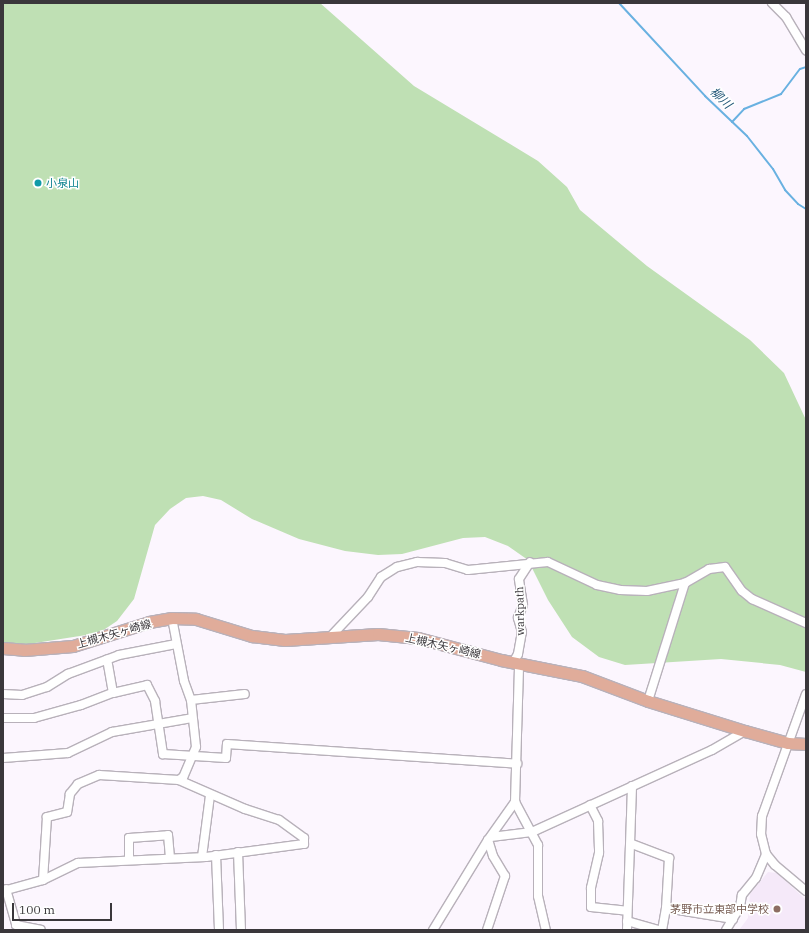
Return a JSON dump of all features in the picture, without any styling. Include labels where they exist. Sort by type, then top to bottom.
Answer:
[{"type":"main road","name":"上槻木矢ヶ崎線","points":[[3,648],[24,650],[73,646],[149,622],[172,618],[196,619],[252,636],[285,640],[332,635],[378,634],[418,638],[516,663],[582,676],[648,701],[745,731],[788,743],[806,744]]},
{"type":"street","points":[[772,3],[786,17],[806,50]]},
{"type":"street","points":[[332,635],[368,597],[381,577],[397,567],[417,562],[434,562],[468,570],[486,570],[530,562],[548,562],[597,585],[620,590],[647,590],[685,583],[709,569],[725,567],[752,599],[806,623]]},
{"type":"street","name":"warkpath","points":[[515,802],[517,764],[516,663],[522,632],[518,618],[522,605],[519,580],[530,562]]},
{"type":"street","points":[[648,701],[685,583]]},
{"type":"street","points":[[172,618],[184,681],[191,700],[196,747],[183,777],[179,780]]},
{"type":"street","points":[[3,694],[22,695],[107,660],[176,644]]},
{"type":"street","points":[[107,660],[113,693]]},
{"type":"street","points":[[3,718],[34,718],[81,705],[113,693],[147,685],[155,701],[163,754],[226,758],[227,744],[517,764]]},
{"type":"street","points":[[191,700],[245,694]]},
{"type":"street","points":[[805,889],[775,865],[766,854],[761,834],[762,816],[806,694]]},
{"type":"street","points":[[3,758],[68,753],[112,732],[192,718]]},
{"type":"street","points":[[489,838],[529,832],[712,750],[745,731]]},
{"type":"street","points":[[41,930],[16,925],[5,890],[43,880],[78,863],[202,857],[304,844],[304,838],[279,820],[210,795],[179,780],[99,776],[78,784],[70,794],[67,812],[47,817],[43,880]]},
{"type":"street","points":[[627,930],[632,844],[632,786]]},
{"type":"street","points":[[202,857],[210,795]]},
{"type":"street","points":[[433,930],[489,838],[515,802],[529,832],[538,845],[538,896],[546,930]]},
{"type":"street","points":[[590,805],[598,821],[599,853],[591,888],[592,907],[627,911]]},
{"type":"street","points":[[129,860],[129,838],[168,835],[170,858]]},
{"type":"street","points":[[487,930],[505,876],[493,856],[489,838]]},
{"type":"street","points":[[627,921],[660,930],[666,908],[669,858],[632,844]]},
{"type":"street","points":[[238,852],[241,930]]},
{"type":"street","points":[[726,930],[740,907],[742,895],[756,878],[766,854]]},
{"type":"street","points":[[216,855],[219,930]]},
{"type":"street","points":[[666,908],[733,919]]},
{"type":"shaded area","name":"茅野市立東部中学校","points":[[768,872],[777,873],[806,900],[806,930],[739,930],[748,918],[750,894]]},
{"type":"green space","points":[[3,3],[320,3],[414,86],[538,161],[567,187],[580,210],[647,266],[750,340],[784,373],[806,420],[806,672],[780,665],[721,659],[625,665],[599,657],[572,637],[548,600],[528,560],[508,546],[485,537],[463,538],[402,554],[378,555],[345,551],[299,539],[252,519],[221,500],[203,496],[186,498],[170,509],[155,525],[134,599],[117,621],[99,633],[3,648]]},
{"type":"waterway","name":"柳川","points":[[619,3],[705,96],[747,136],[773,169],[785,190],[798,204],[806,209]]},
{"type":"waterway","points":[[732,122],[744,109],[781,94],[800,69],[806,67]]},
{"type":"place","name":"小泉山","points":[[38,183]]},
{"type":"place","name":"茅野市立東部中学校","points":[[777,909]]}]
